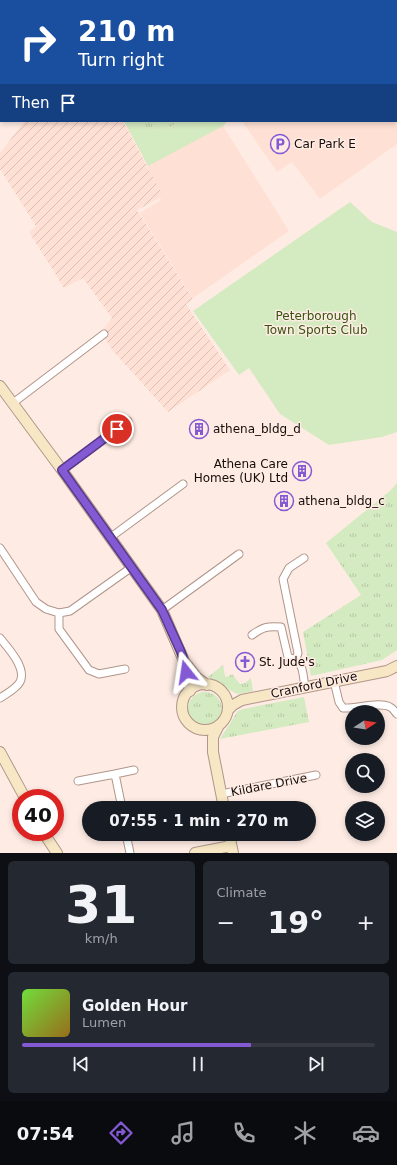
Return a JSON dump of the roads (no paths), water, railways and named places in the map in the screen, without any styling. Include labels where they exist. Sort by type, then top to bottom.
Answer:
[{"type":"street","points":[[13,403],[104,334]]},
{"type":"street","points":[[0,386],[111,537],[162,610],[184,661],[190,691]]},
{"type":"street","points":[[62,470],[128,421]]},
{"type":"street","points":[[111,537],[183,484]]},
{"type":"street","points":[[0,548],[36,602],[46,609],[59,613],[70,611],[132,568]]},
{"type":"street","points":[[162,610],[239,554]]},
{"type":"street","points":[[296,659],[298,654],[283,579],[289,568],[304,558]]},
{"type":"street","points":[[59,613],[58,629],[89,670],[99,674],[125,669]]},
{"type":"street","points":[[252,635],[260,629],[270,626],[281,627],[288,657],[296,659],[301,664],[305,687]]},
{"type":"street","points":[[0,638],[15,658],[22,675],[20,682],[0,698]]},
{"type":"street","points":[[184,661],[197,678],[216,687],[230,697],[242,700]]},
{"type":"street","name":"Cranford Drive","points":[[228,710],[242,700],[392,671],[397,666]]},
{"type":"street","points":[[334,681],[339,702],[343,708],[351,709],[375,704],[390,707],[397,714]]},
{"type":"street","points":[[207,684],[200,685],[190,691],[185,697],[183,711],[189,723],[200,730],[206,738],[213,752]]},
{"type":"street","points":[[200,730],[215,728],[224,720],[228,710],[227,702],[221,691]]},
{"type":"street","points":[[219,725],[213,737],[213,752],[222,801]]},
{"type":"street","points":[[0,752],[20,789]]},
{"type":"street","points":[[78,781],[134,770]]},
{"type":"street","points":[[115,774],[121,801]]},
{"type":"street","name":"Kildare Drive","points":[[221,794],[316,775]]},
{"type":"street","points":[[49,841],[57,853]]},
{"type":"street","points":[[127,841],[130,853]]},
{"type":"street","points":[[195,853],[232,849]]},
{"type":"place","name":"Car Park E","points":[[280,144]]},
{"type":"place","name":"athena_bldg_d","points":[[199,429]]},
{"type":"place","name":"Athena Care Homes (UK) Ltd","points":[[302,471]]},
{"type":"place","name":"athena_bldg_c","points":[[284,501]]},
{"type":"place","name":"St. Jude's","points":[[245,662]]},
{"type":"park label","name":"Peterborough Town Sports Club","points":[[316,323]]}]
